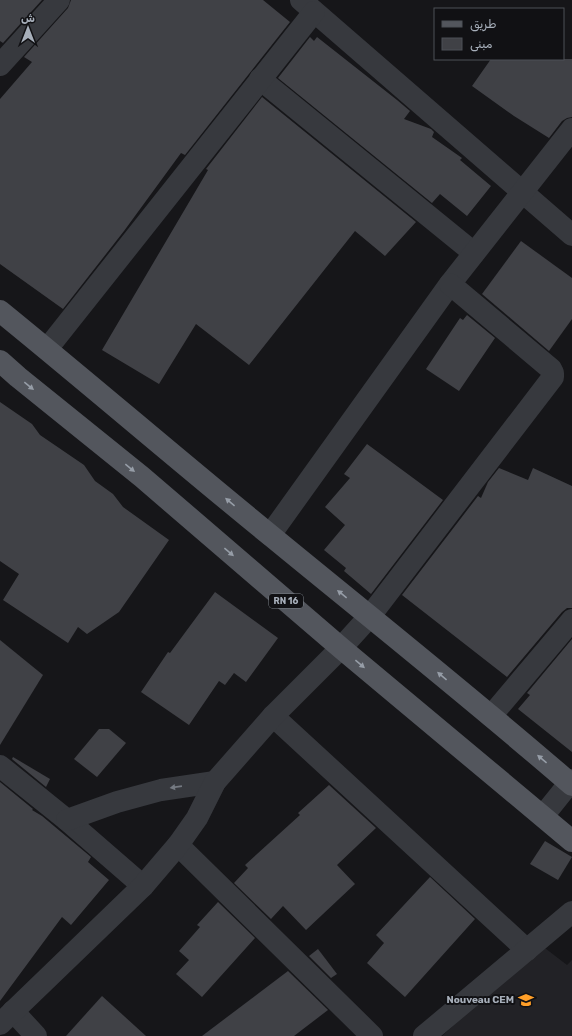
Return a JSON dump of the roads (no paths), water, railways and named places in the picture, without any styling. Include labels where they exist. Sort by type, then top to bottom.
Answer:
[{"type":"main road","points":[[0,311],[571,782]]},
{"type":"main road","name":"RN 16","points":[[0,361],[142,477],[341,648],[572,841]]},
{"type":"street","points":[[0,65],[59,0]]},
{"type":"street","points":[[47,349],[260,79],[307,6],[572,234]]},
{"type":"street","points":[[260,79],[474,253]]},
{"type":"street","points":[[270,535],[450,284],[572,129]]},
{"type":"street","points":[[36,1036],[7,1018],[143,886],[178,845],[197,818],[214,782],[273,716],[341,648],[370,616],[553,377],[551,369],[450,284]]},
{"type":"street","points":[[491,716],[572,620]]},
{"type":"street","points":[[273,716],[527,950]]},
{"type":"street","points":[[0,766],[67,820],[143,886]]},
{"type":"street","points":[[67,820],[117,802],[161,790],[214,782]]},
{"type":"street","points":[[542,816],[571,782]]},
{"type":"street","points":[[178,845],[372,1036]]},
{"type":"street","points":[[424,1036],[572,912]]},
{"type":"place","name":"Nouveau CEM","points":[[526,1000]]}]
